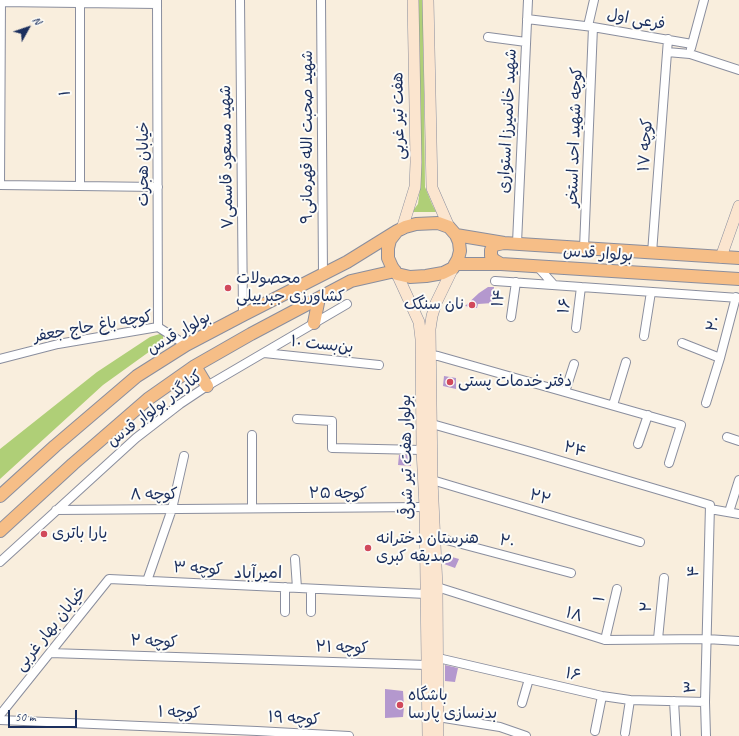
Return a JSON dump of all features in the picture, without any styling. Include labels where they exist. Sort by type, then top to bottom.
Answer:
[{"type":"main road","name":"هفت تیر غربی","points":[[400,230],[415,187],[416,162],[413,0]]},
{"type":"main road","name":"هفت تیر غربی","points":[[428,0],[432,188],[452,231]]},
{"type":"main road","points":[[721,257],[739,206]]},
{"type":"main road","points":[[0,531],[73,464],[148,400],[195,366],[251,334],[351,281],[396,273],[410,277],[442,273],[454,266],[458,259],[460,251],[459,242],[452,231],[438,223],[416,224],[400,230],[390,240],[388,248],[388,258],[396,273]]},
{"type":"main road","name":"بولوار قدس","points":[[0,496],[55,446],[137,376],[186,345],[347,262],[400,230]]},
{"type":"main road","name":"بولوار قدس","points":[[452,231],[504,243],[739,258]]},
{"type":"main road","points":[[501,264],[494,260],[491,256],[491,250],[494,246],[504,243]]},
{"type":"main road","points":[[347,262],[351,264],[354,269],[354,276],[351,281]]},
{"type":"main road","name":"بولوار قدس","points":[[454,266],[501,264],[739,279]]},
{"type":"main road","name":"بولوار هفت تیر شرقی","points":[[428,736],[426,594],[435,537],[432,480],[430,329],[436,303],[454,266]]},
{"type":"main road","name":"بولوار هفت تیر شرقی","points":[[396,273],[418,322],[421,339],[422,450],[425,507],[431,564],[437,587],[438,736]]},
{"type":"main road","points":[[314,323],[319,298]]},
{"type":"main road","points":[[195,366],[207,386]]},
{"type":"street","name":"شهید مسعود قاسمی۷","points":[[240,0],[243,315]]},
{"type":"street","name":"شهید صحبت الله قهرمانی۹","points":[[321,0],[323,274]]},
{"type":"street","name":"شهید خانمیرزا استواری","points":[[517,243],[528,0]]},
{"type":"street","name":"کوچه شهید احد استخر","points":[[584,248],[591,26],[594,0]]},
{"type":"street","points":[[690,54],[704,0]]},
{"type":"street","points":[[157,2],[1,1],[0,185],[158,187]]},
{"type":"street","name":"۱","points":[[80,2],[80,186]]},
{"type":"street","name":"خیابان هجرت","points":[[157,2],[158,327]]},
{"type":"street","name":"فرعی اول","points":[[527,19],[591,26],[692,44]]},
{"type":"street","points":[[488,37],[526,42]]},
{"type":"street","name":"کوچه ۱۷","points":[[652,253],[668,39]]},
{"type":"street","points":[[667,52],[690,54],[739,70]]},
{"type":"street","points":[[537,266],[554,285]]},
{"type":"street","points":[[495,280],[737,298]]},
{"type":"street","name":"۱۴","points":[[511,317],[516,282]]},
{"type":"street","name":"۱۶","points":[[576,328],[582,287]]},
{"type":"street","points":[[644,336],[651,292]]},
{"type":"street","name":"۲۰","points":[[706,403],[737,298]]},
{"type":"street","name":"کنارگذر بولوار قدس","points":[[0,562],[136,438],[180,404],[207,386],[347,304]]},
{"type":"street","name":"کوچه باغ حاج جعفر","points":[[0,359],[58,344],[158,327],[186,345]]},
{"type":"street","points":[[682,343],[720,358]]},
{"type":"street","name":"بن‌بست ۱۰","points":[[264,353],[379,365]]},
{"type":"street","points":[[430,355],[436,355],[681,425],[669,462]]},
{"type":"street","points":[[613,405],[626,362]]},
{"type":"street","points":[[565,392],[574,364]]},
{"type":"street","points":[[638,444],[648,415]]},
{"type":"street","points":[[297,419],[332,421],[332,448],[422,450]]},
{"type":"street","name":"۲۴","points":[[432,424],[531,452],[710,507],[739,514]]},
{"type":"street","points":[[252,435],[252,508]]},
{"type":"street","points":[[727,437],[739,441]]},
{"type":"street","points":[[147,581],[172,509],[184,456]]},
{"type":"street","name":"۲۲","points":[[432,480],[640,542]]},
{"type":"street","points":[[729,512],[739,480]]},
{"type":"street","name":"کوچه ۲۵","points":[[252,508],[425,507]]},
{"type":"street","name":"۴","points":[[706,639],[710,507]]},
{"type":"street","name":"کوچه ۸","points":[[56,510],[252,508]]},
{"type":"street","name":"۲۰","points":[[435,537],[571,573]]},
{"type":"street","points":[[295,559],[297,588]]},
{"type":"street","name":"۲","points":[[658,639],[664,578]]},
{"type":"street","name":"کوچه ۳","points":[[109,579],[426,594]]},
{"type":"street","name":"خیابان بهار غربی","points":[[0,715],[109,579]]},
{"type":"street","name":"۱۸","points":[[437,587],[605,640],[706,639],[739,641]]},
{"type":"street","points":[[285,588],[285,612]]},
{"type":"street","points":[[311,589],[311,612]]},
{"type":"street","name":"۱","points":[[605,640],[617,589]]},
{"type":"street","name":"۳","points":[[706,639],[706,736]]},
{"type":"street","name":"کوچه ۲","points":[[50,653],[257,660]]},
{"type":"street","name":"۱۶","points":[[438,658],[602,696],[630,700],[705,702]]},
{"type":"street","name":"کوچه ۲۱","points":[[257,660],[427,665]]},
{"type":"street","points":[[522,703],[528,679]]},
{"type":"street","points":[[595,731],[602,696]]},
{"type":"street","points":[[625,733],[630,700]]},
{"type":"street","points":[[674,701],[676,736]]},
{"type":"street","points":[[438,717],[500,727],[526,736]]},
{"type":"street","name":"کوچه ۱","points":[[0,720],[238,730]]},
{"type":"street","name":"کوچه ۱۹","points":[[238,730],[349,736]]},
{"type":"green space","points":[[418,0],[423,0],[425,187],[436,212],[412,212],[418,204],[421,180]]},
{"type":"green space","points":[[163,333],[163,340],[153,349],[103,385],[0,479],[0,449],[97,372],[150,337]]},
{"type":"building","points":[[488,287],[494,287],[493,303],[478,304],[477,308],[465,306],[479,293]]},
{"type":"building","name":"دفتر خدمات پستی","points":[[444,376],[456,378],[456,389],[443,386]]},
{"type":"building","points":[[399,455],[411,455],[411,466],[398,465]]},
{"type":"building","points":[[445,555],[459,559],[455,568],[444,564]]},
{"type":"building","points":[[445,665],[458,668],[455,682],[445,681]]},
{"type":"building","name":"باشگاه بدنسازی پارسا","points":[[385,689],[403,691],[403,717],[385,718]]},
{"type":"place","name":"محصولات کشاورزی جبرییلی","points":[[228,288]]},
{"type":"place","name":"نان سنگک","points":[[472,305]]},
{"type":"place","name":"دفتر خدمات پستی","points":[[450,382]]},
{"type":"place","name":"یارا باتری","points":[[44,534]]},
{"type":"place","name":"هنرستان دخترانه صدیقه کبری","points":[[368,548]]},
{"type":"place","name":"باشگاه بدنسازی پارسا","points":[[400,705]]},
{"type":"district","name":"امیرآباد","points":[[258,574]]}]
